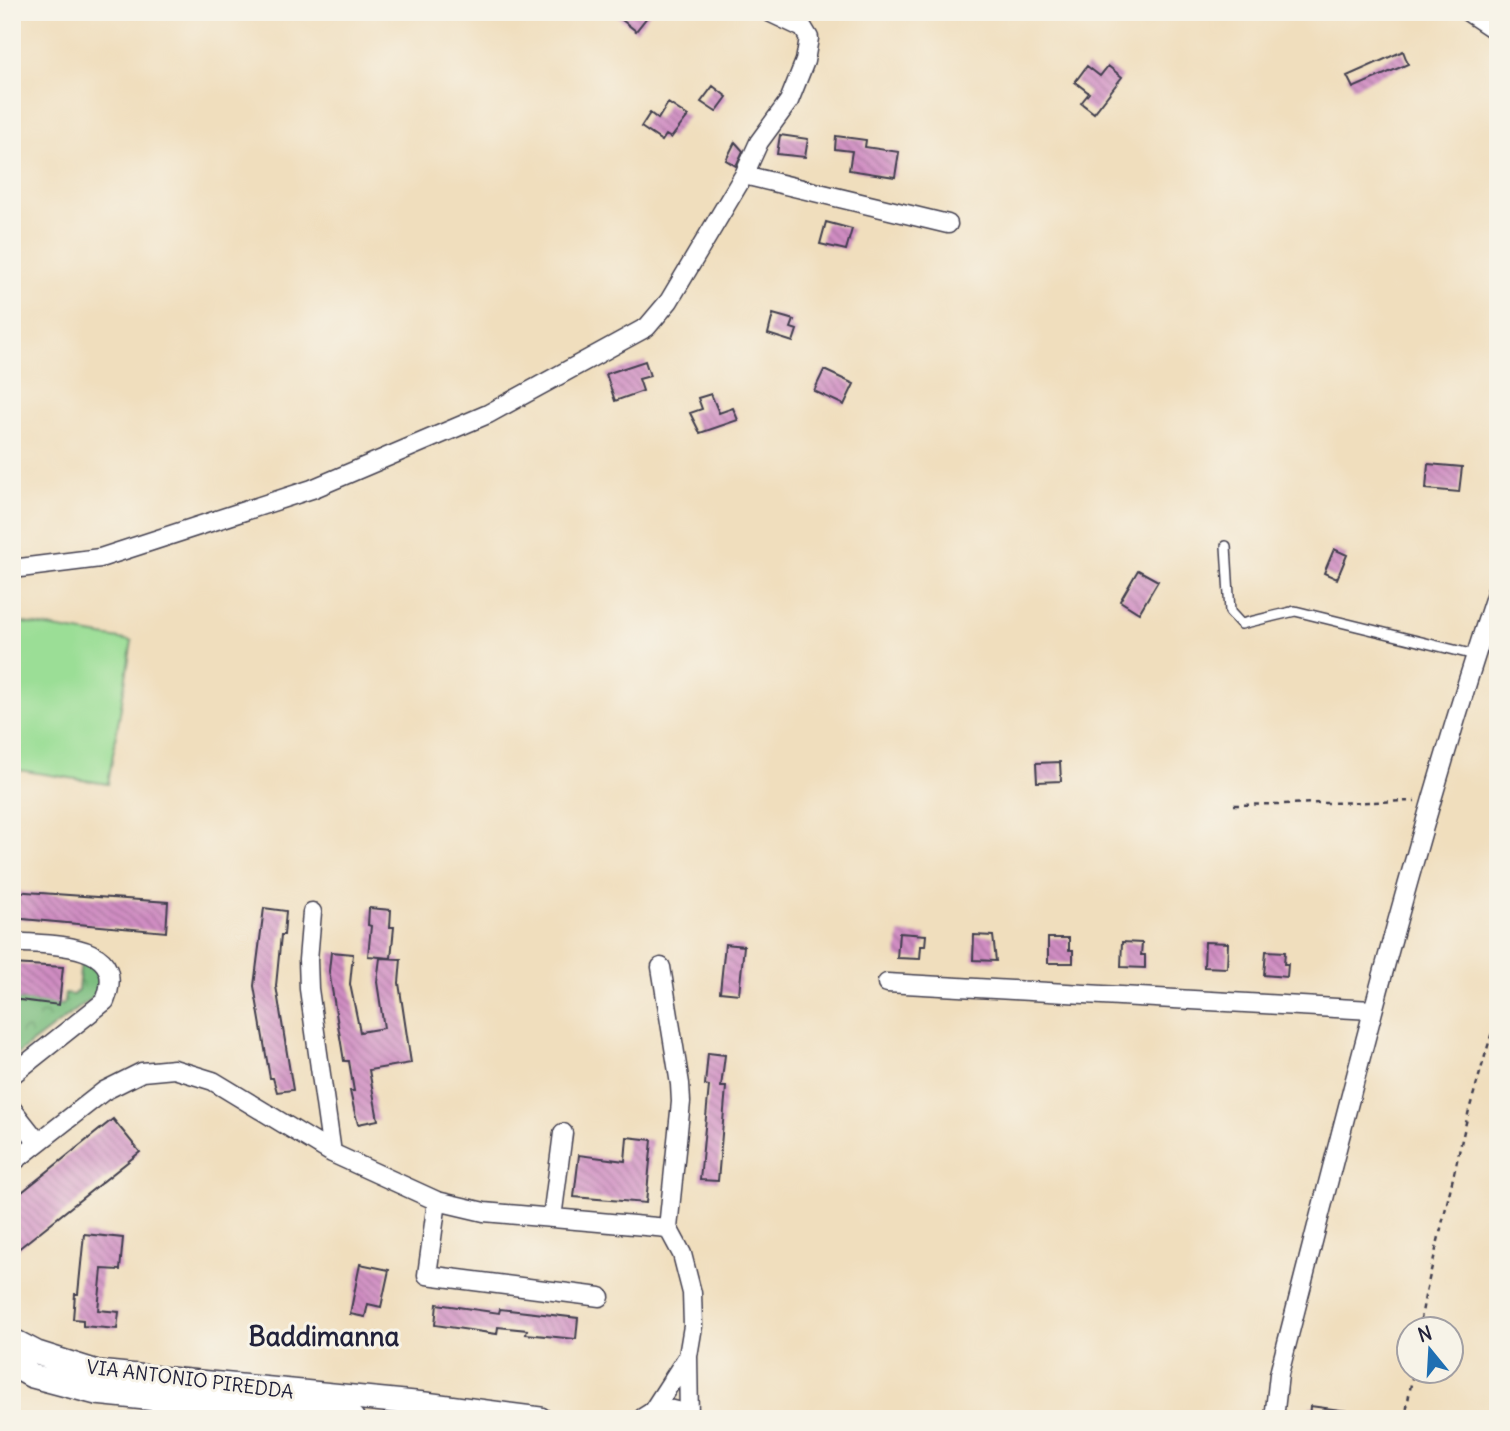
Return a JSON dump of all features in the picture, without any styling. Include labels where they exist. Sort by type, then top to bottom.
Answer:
[{"type":"street","points":[[12,569],[100,558],[312,489],[499,408],[647,327],[669,301],[744,175],[759,142],[789,101],[805,61],[809,38],[803,28],[769,12]]},
{"type":"street","points":[[1468,12],[1498,32]]},
{"type":"street","points":[[744,175],[948,224]]},
{"type":"street","points":[[1274,1419],[1279,1374],[1372,1010],[1475,655],[1498,587]]},
{"type":"street","points":[[312,912],[308,960],[309,989],[332,1153]]},
{"type":"street","points":[[12,942],[86,949],[102,960],[110,984],[105,1001],[12,1075]]},
{"type":"street","points":[[648,1417],[670,1412],[688,1419],[688,1356],[693,1326],[692,1293],[682,1254],[668,1228],[681,1102],[661,967]]},
{"type":"street","points":[[887,983],[1372,1010]]},
{"type":"street","points":[[12,1163],[104,1091],[142,1072],[174,1069],[213,1081],[332,1153],[437,1201],[484,1212],[668,1228]]},
{"type":"street","points":[[12,1109],[38,1142]]},
{"type":"street","points":[[552,1218],[563,1133]]},
{"type":"street","points":[[437,1201],[427,1275],[600,1297]]},
{"type":"street","name":"VIA ANTONIO PIREDDA","points":[[12,1340],[37,1353],[97,1372],[413,1403],[540,1419]]},
{"type":"street","points":[[648,1417],[688,1356]]},
{"type":"street","name":"VIA ANTONIO PIREDDA","points":[[12,1365],[32,1376],[96,1394],[195,1411],[353,1419]]},
{"type":"lane","points":[[1226,546],[1230,612],[1241,624],[1295,611],[1475,655]]},
{"type":"path","points":[[1234,805],[1432,801]]},
{"type":"path","points":[[1421,1316],[1466,1124],[1498,1012]]},
{"type":"path","points":[[1405,1419],[1410,1386]]},
{"type":"green space","points":[[12,621],[132,641],[108,784],[12,769]]},
{"type":"green space","points":[[81,960],[92,965],[98,973],[96,995],[12,1058],[12,999],[63,1005],[65,994],[73,995],[78,990]]},
{"type":"building","points":[[612,12],[651,12],[636,31]]},
{"type":"building","points":[[1403,51],[1408,64],[1353,88],[1347,76]]},
{"type":"building","points":[[1087,66],[1100,76],[1108,66],[1122,77],[1094,113],[1081,103],[1089,93],[1075,82]]},
{"type":"building","points":[[713,86],[727,97],[716,112],[701,102]]},
{"type":"building","points":[[668,103],[688,116],[671,138],[666,135],[662,141],[641,127],[650,113],[658,119]]},
{"type":"building","points":[[780,135],[808,139],[805,157],[777,154]]},
{"type":"building","points":[[836,136],[866,140],[865,147],[899,152],[895,177],[849,170],[852,151],[835,149]]},
{"type":"building","points":[[735,142],[743,151],[736,166],[726,160]]},
{"type":"building","points":[[826,222],[852,229],[846,250],[820,244]]},
{"type":"building","points":[[773,314],[794,320],[791,328],[797,330],[793,342],[768,334]]},
{"type":"building","points":[[645,361],[650,376],[639,379],[643,391],[615,401],[606,374]]},
{"type":"building","points":[[824,370],[854,384],[844,405],[814,391]]},
{"type":"building","points":[[711,394],[719,413],[733,408],[738,420],[700,433],[690,413],[702,409],[698,398]]},
{"type":"building","points":[[1428,464],[1462,467],[1459,492],[1426,489]]},
{"type":"building","points":[[1334,549],[1347,555],[1337,579],[1324,573]]},
{"type":"building","points":[[1138,570],[1158,581],[1139,613],[1120,601]]},
{"type":"building","points":[[1060,762],[1061,781],[1037,782],[1036,763]]},
{"type":"building","points":[[12,891],[168,902],[166,932],[12,918]]},
{"type":"building","points":[[264,908],[286,911],[276,986],[293,1090],[277,1092],[273,1078],[270,1078],[254,986]]},
{"type":"building","points":[[369,908],[391,910],[390,927],[394,927],[391,958],[368,956],[371,926],[368,925]]},
{"type":"building","points":[[899,933],[926,935],[925,946],[921,946],[920,959],[897,958]]},
{"type":"building","points":[[974,935],[993,936],[996,961],[973,960]]},
{"type":"building","points":[[1048,938],[1069,938],[1073,963],[1048,963]]},
{"type":"building","points":[[1122,942],[1142,943],[1141,955],[1145,955],[1145,968],[1121,967]]},
{"type":"building","points":[[1205,942],[1228,943],[1227,968],[1204,967]]},
{"type":"building","points":[[725,944],[744,946],[739,994],[720,992]]},
{"type":"building","points":[[1266,951],[1285,952],[1287,977],[1264,975]]},
{"type":"building","points":[[331,952],[353,954],[350,984],[360,1032],[384,1028],[377,982],[380,958],[401,959],[399,983],[411,1063],[369,1070],[378,1120],[358,1124],[350,1091],[354,1091],[349,1061],[344,1061],[329,971]]},
{"type":"building","points":[[12,964],[63,967],[59,1005],[12,999]]},
{"type":"building","points":[[708,1053],[725,1055],[721,1087],[726,1087],[718,1181],[700,1180],[709,1086],[705,1085]]},
{"type":"building","points":[[113,1119],[140,1152],[12,1254],[12,1200]]},
{"type":"building","points":[[627,1137],[652,1140],[646,1203],[574,1197],[579,1155],[625,1161]]},
{"type":"building","points":[[84,1234],[123,1238],[120,1270],[102,1269],[98,1310],[119,1312],[117,1329],[83,1326],[83,1320],[73,1319]]},
{"type":"building","points":[[360,1264],[389,1270],[381,1307],[368,1304],[365,1317],[350,1314]]},
{"type":"building","points":[[437,1304],[499,1313],[500,1309],[578,1318],[576,1339],[526,1334],[527,1330],[498,1327],[497,1334],[435,1325]]},
{"type":"building","points":[[1310,1406],[1349,1411],[1348,1419],[1309,1419]]},
{"type":"district","name":"Baddimanna","points":[[324,1337]]}]
